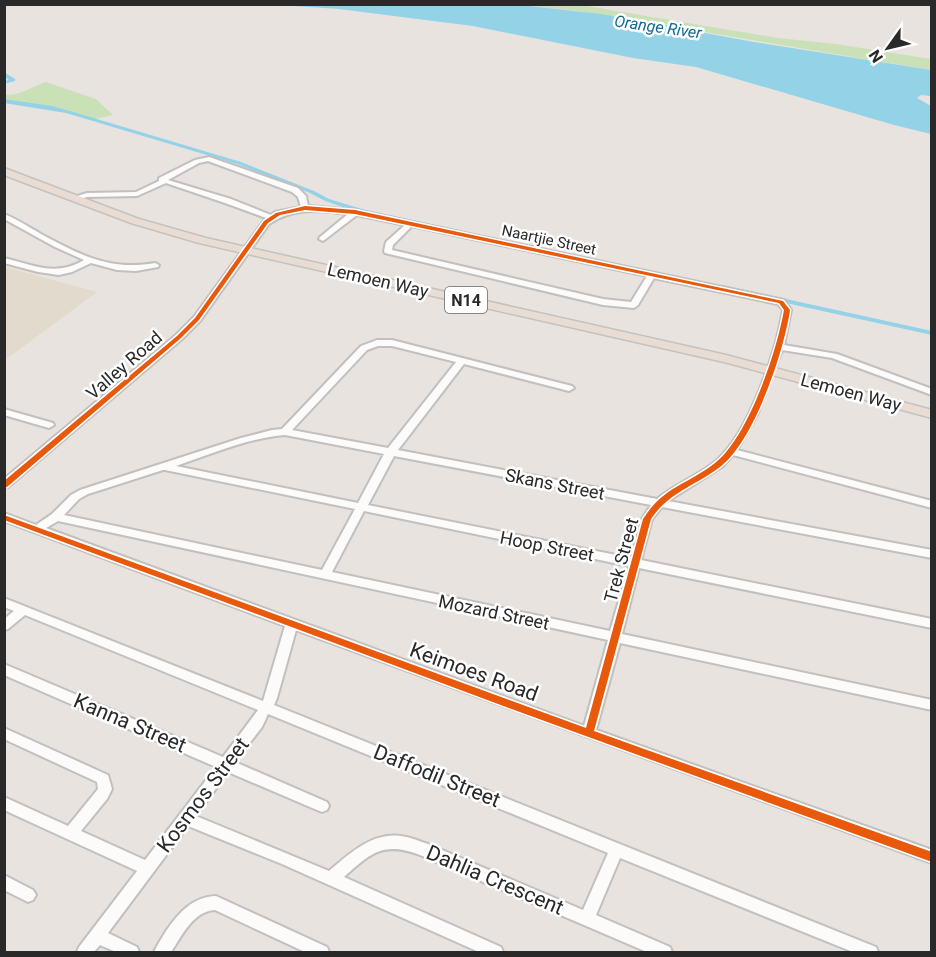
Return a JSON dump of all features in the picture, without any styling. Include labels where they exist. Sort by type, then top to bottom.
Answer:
[{"type":"highway","name":"Lemoen Way","points":[[4,171],[135,221],[244,250],[771,370],[932,414]]},
{"type":"street","points":[[75,198],[87,195],[137,194],[163,182],[166,177],[197,161],[213,160],[295,190],[302,196],[305,208],[272,218],[228,201],[163,182]]},
{"type":"street","name":"Naartjie Street","points":[[305,208],[355,213],[410,224],[773,300],[785,305]]},
{"type":"street","points":[[323,239],[355,213]]},
{"type":"street","points":[[4,216],[91,260],[132,270],[155,265]]},
{"type":"street","name":"Valley Road","points":[[4,485],[154,361],[179,337],[207,305],[261,228],[272,218]]},
{"type":"street","points":[[410,224],[387,247],[388,250],[603,302],[634,305],[652,275]]},
{"type":"street","points":[[4,260],[58,273],[75,270],[91,260]]},
{"type":"street","name":"Trek Street","points":[[590,733],[646,519],[656,503],[674,490],[713,469],[733,452],[771,370],[786,322],[785,305]]},
{"type":"street","points":[[36,529],[56,517],[75,497],[84,492],[261,435],[285,432],[368,345],[392,343],[568,388]]},
{"type":"street","points":[[779,347],[834,356],[932,392]]},
{"type":"street","points":[[326,574],[390,453],[462,360]]},
{"type":"street","points":[[4,412],[49,425]]},
{"type":"street","name":"Skans Street","points":[[285,432],[932,554]]},
{"type":"street","points":[[733,452],[932,505]]},
{"type":"street","name":"Hoop Street","points":[[162,466],[932,624]]},
{"type":"street","name":"Keimoes Road","points":[[4,517],[932,857]]},
{"type":"street","name":"Mozard Street","points":[[56,517],[932,705]]},
{"type":"street","name":"Daffodil Street","points":[[4,602],[267,706],[870,952]]},
{"type":"street","points":[[4,626],[24,609]]},
{"type":"street","name":"Kosmos Street","points":[[85,952],[146,868],[228,764],[267,706],[292,623]]},
{"type":"street","name":"Kanna Street","points":[[4,669],[322,806]]},
{"type":"street","points":[[4,733],[104,779],[105,789],[102,795],[71,833]]},
{"type":"street","points":[[5,805],[146,868]]},
{"type":"street","points":[[185,818],[287,859],[495,952]]},
{"type":"street","name":"Dahlia Crescent","points":[[331,879],[356,856],[380,844],[401,842],[423,849],[664,952]]},
{"type":"street","points":[[587,918],[617,849]]},
{"type":"street","points":[[4,882],[28,895]]},
{"type":"street","points":[[162,952],[192,912],[209,902],[216,903],[321,952]]},
{"type":"street","points":[[98,936],[131,952]]},
{"type":"shaded area","points":[[5,267],[97,292],[5,360]]},
{"type":"green space","points":[[520,5],[581,5],[778,38],[836,44],[931,59],[931,70],[578,11]]},
{"type":"green space","points":[[46,82],[96,99],[113,115],[95,119],[5,99],[5,95],[22,92]]},
{"type":"water","name":"Orange River","points":[[279,5],[520,5],[601,14],[754,42],[931,70],[931,96],[921,95],[917,98],[931,106],[931,134],[696,67],[633,58],[473,26],[339,9]]},
{"type":"waterway","points":[[4,73],[13,80],[4,83]]},
{"type":"waterway","points":[[4,101],[68,112],[239,163],[327,200],[360,211],[459,232]]},
{"type":"waterway","points":[[722,287],[932,333]]},
{"type":"cycle path","points":[[4,485],[179,337],[197,319],[266,222],[278,214],[305,208],[355,212],[781,302],[787,310],[785,326],[772,368],[741,436],[730,453],[719,464],[670,493],[661,500],[647,519],[589,733]]},
{"type":"cycle path","points":[[4,517],[520,708],[932,857]]}]
